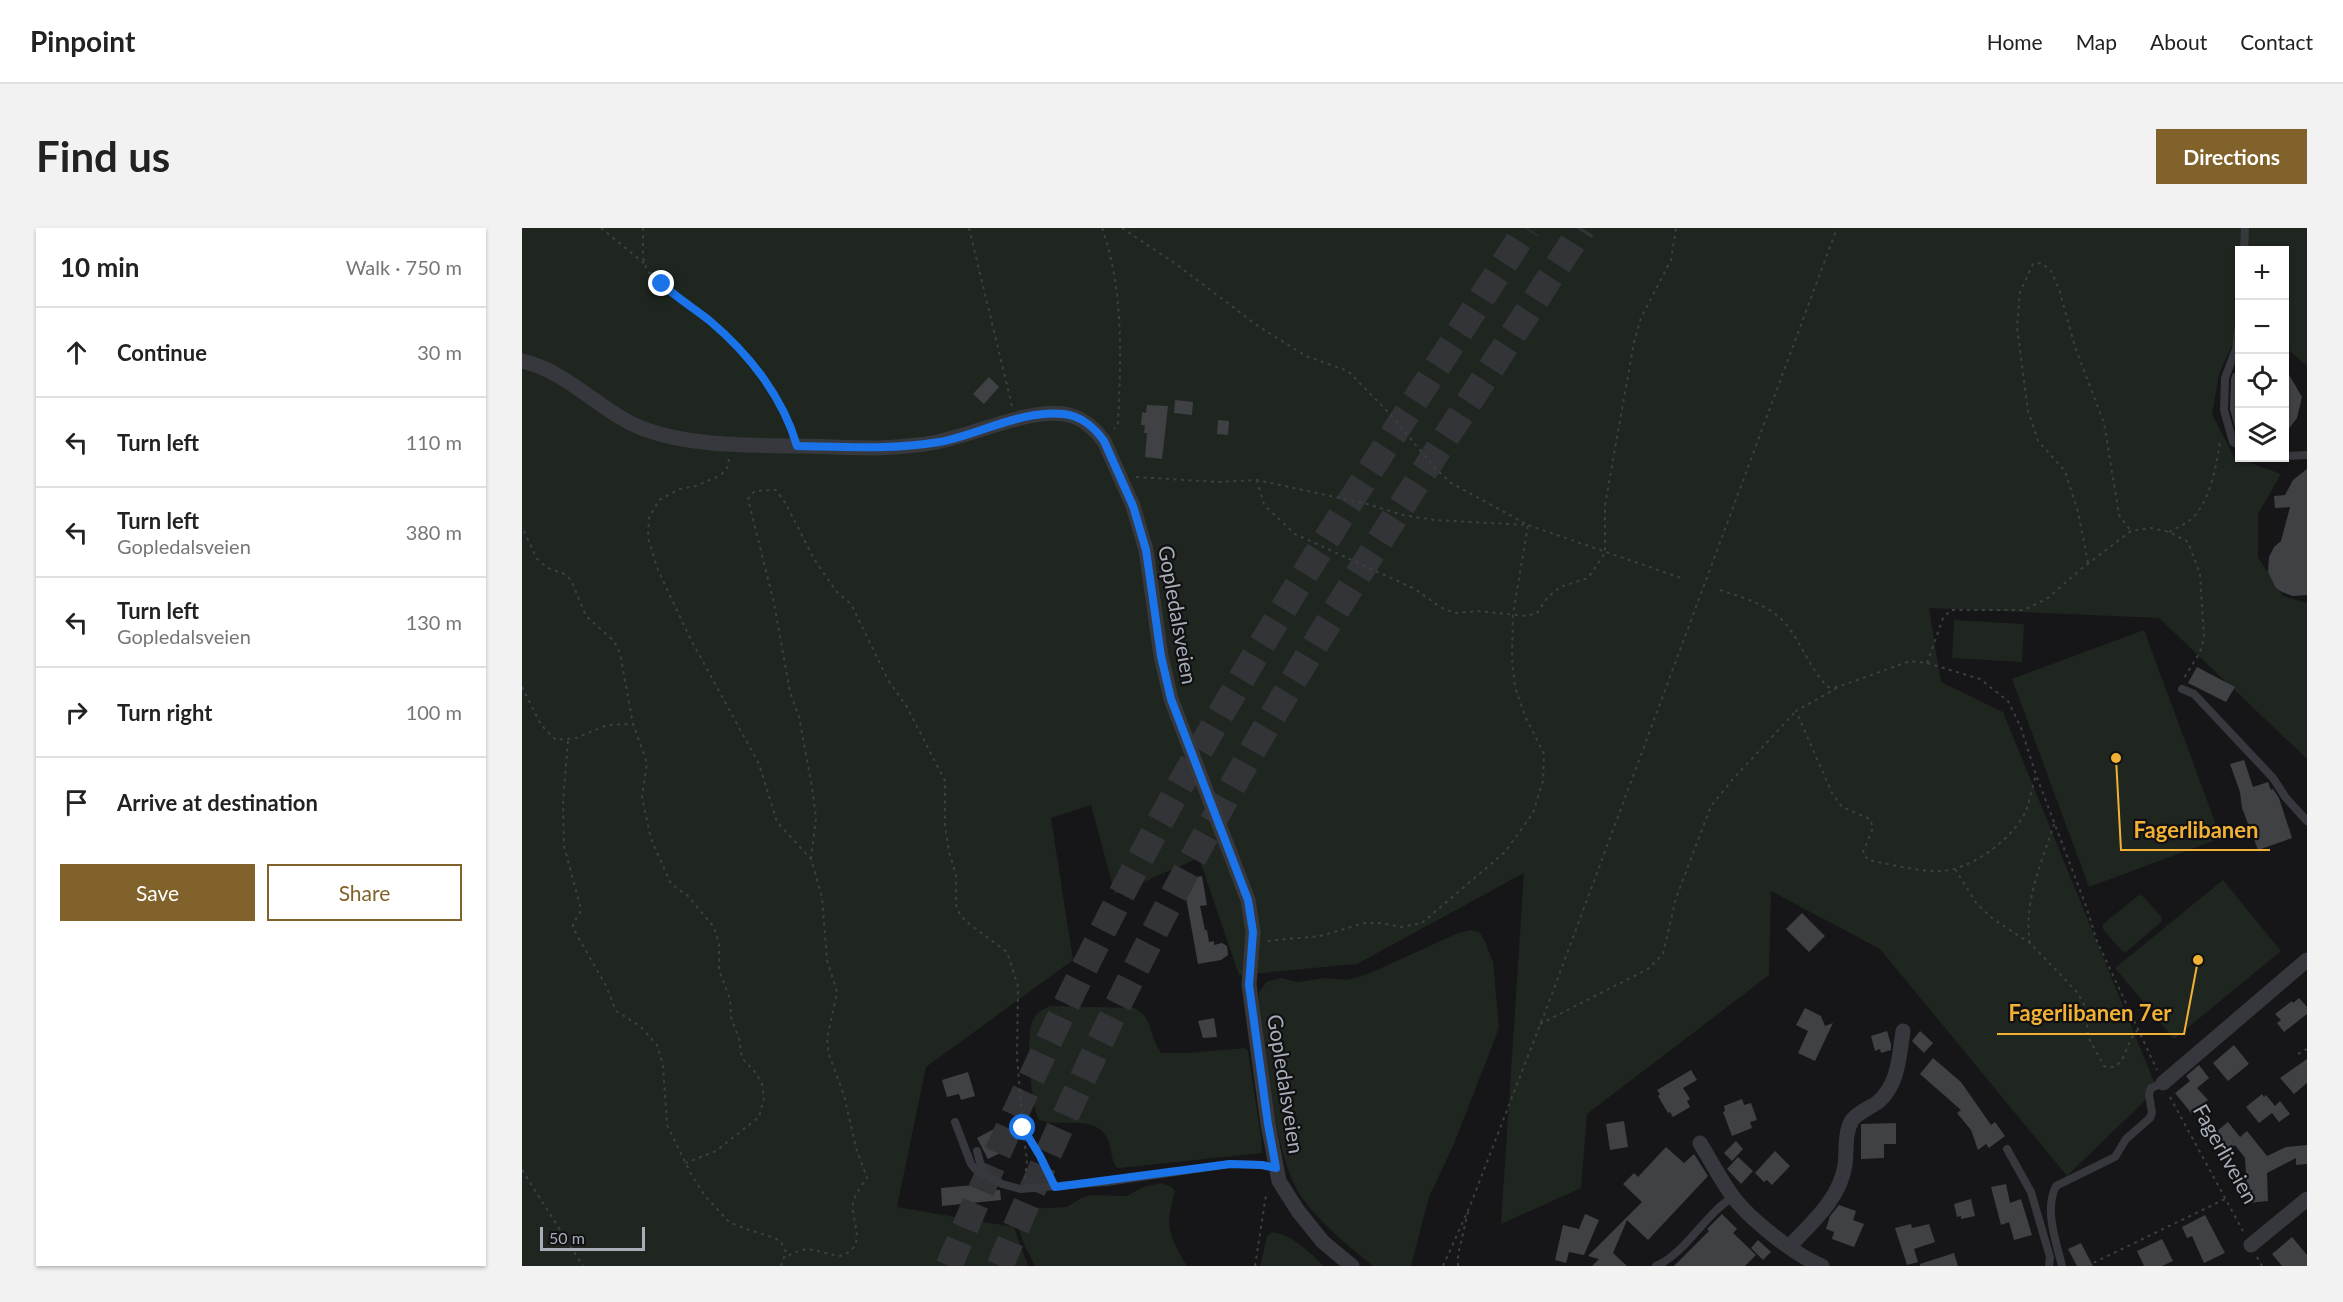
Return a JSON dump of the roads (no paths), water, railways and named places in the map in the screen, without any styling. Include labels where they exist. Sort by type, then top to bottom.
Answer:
[{"type":"street","name":"Gopledalsveien","points":[[522,361],[546,368],[613,412],[642,428],[692,440],[732,445],[906,446],[941,441],[1014,420],[1061,413],[1071,415],[1090,426],[1104,441],[1133,506],[1146,550],[1161,656],[1171,699],[1242,882],[1250,911],[1253,932],[1249,985],[1268,1124],[1278,1174],[1298,1211],[1323,1242],[1352,1266]]},
{"type":"street","points":[[2163,1083],[2307,960]]},
{"type":"street","points":[[1789,1246],[1839,1189],[1845,1165],[1846,1141],[1853,1119],[1890,1091],[1904,1031]]},
{"type":"street","points":[[1700,1143],[1733,1197],[1747,1213],[1789,1246],[1822,1266]]},
{"type":"street","name":"Fagerliveien","points":[[2251,1245],[2307,1199]]},
{"type":"lane","points":[[2244,246],[2245,228]]},
{"type":"lane","points":[[2235,353],[2225,378],[2224,411],[2235,443]]},
{"type":"lane","points":[[2289,456],[2307,455]]},
{"type":"lane","points":[[2182,689],[2194,694],[2273,778],[2286,798],[2307,821]]},
{"type":"lane","points":[[2062,1266],[2052,1225],[2050,1204],[2056,1185],[2115,1157],[2126,1138],[2150,1118],[2152,1113],[2149,1094],[2151,1088],[2163,1083]]},
{"type":"lane","points":[[955,1122],[971,1164],[983,1174],[1002,1184],[1020,1189],[1055,1187],[1230,1164],[1262,1165],[1278,1174]]},
{"type":"lane","points":[[2007,1149],[2031,1192],[2050,1257],[2049,1266]]},
{"type":"lane","points":[[977,1152],[983,1174]]},
{"type":"lane","points":[[1656,1266],[1668,1259],[1716,1210],[1733,1197]]},
{"type":"tunnel","points":[[949,1266],[1047,1044],[1156,828],[1306,571],[1527,228]]},
{"type":"tunnel","points":[[1000,1266],[1059,1130],[1122,996],[1225,799],[1339,606],[1582,228]]},
{"type":"place","name":"Fagerlibanen","points":[[2116,758]]},
{"type":"place","name":"Fagerlibanen 7er","points":[[2198,960]]}]
